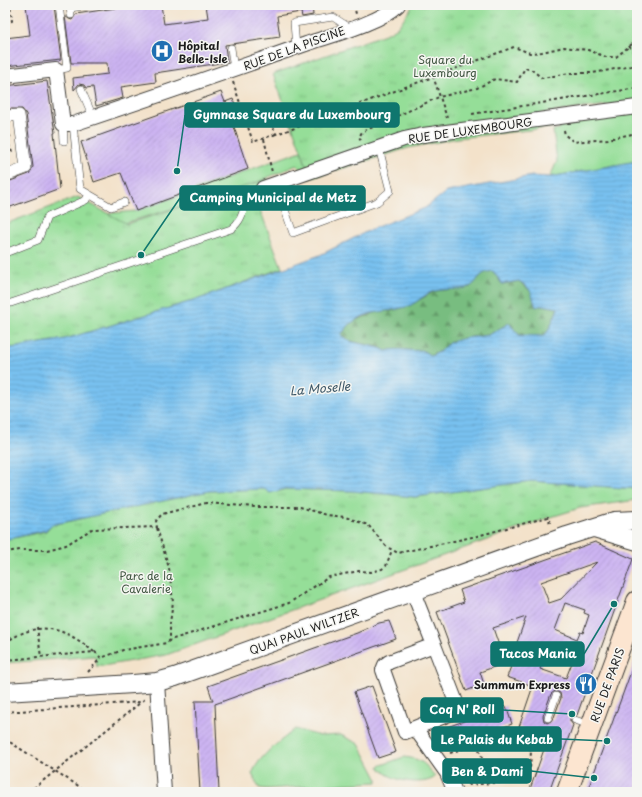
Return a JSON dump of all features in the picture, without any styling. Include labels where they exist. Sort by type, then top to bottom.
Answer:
[{"type":"main road","name":"RUE DE PARIS","points":[[567,792],[583,723],[637,601]]},
{"type":"street","name":"RUE DE LA PISCINE","points":[[68,124],[232,70],[350,28],[386,15],[398,5]]},
{"type":"street","points":[[5,76],[56,70],[68,124]]},
{"type":"street","name":"RUE DE LUXEMBOURG","points":[[262,188],[274,178],[423,134],[637,106]]},
{"type":"street","points":[[5,116],[20,115],[26,168],[5,176]]},
{"type":"street","name":"QUAI PAUL WILTZER","points":[[10,692],[157,682],[272,643],[614,521],[637,520]]},
{"type":"street","points":[[594,528],[637,540]]},
{"type":"street","points":[[413,592],[434,645],[459,710],[405,732],[383,670],[385,665],[389,662],[434,645]]},
{"type":"street","points":[[157,682],[164,792]]},
{"type":"street","points":[[415,728],[460,789]]},
{"type":"lane","points":[[56,70],[67,68],[59,5]]},
{"type":"lane","points":[[71,15],[70,8],[90,5]]},
{"type":"lane","points":[[296,47],[294,24],[333,17],[350,28]]},
{"type":"lane","points":[[231,48],[232,70]]},
{"type":"lane","points":[[81,89],[92,117]]},
{"type":"lane","points":[[64,141],[68,124]]},
{"type":"lane","points":[[68,124],[80,189],[111,207],[124,202]]},
{"type":"lane","points":[[274,178],[294,233],[377,202],[384,197],[390,191],[379,148]]},
{"type":"lane","points":[[5,304],[231,229],[239,223],[248,196],[254,191],[262,188]]},
{"type":"lane","points":[[5,253],[38,240],[47,217],[86,200],[89,194]]},
{"type":"lane","points":[[552,714],[556,696]]},
{"type":"path","points":[[5,22],[12,21],[10,5]]},
{"type":"path","points":[[232,70],[253,142],[514,47],[530,52],[542,52],[564,47],[588,50],[606,58],[616,57],[637,40]]},
{"type":"path","points":[[629,46],[637,58]]},
{"type":"path","points":[[362,140],[359,137],[362,132],[439,97],[477,88],[495,79],[517,82],[524,68],[532,70],[542,78],[559,74],[593,73],[637,65]]},
{"type":"path","points":[[433,76],[447,118]]},
{"type":"path","points":[[470,114],[637,88]]},
{"type":"path","points":[[440,119],[455,117]]},
{"type":"path","points":[[562,117],[565,135],[574,142],[608,139],[637,133]]},
{"type":"path","points":[[273,127],[276,134]]},
{"type":"path","points":[[6,138],[14,159]]},
{"type":"path","points":[[264,139],[274,178]]},
{"type":"path","points":[[170,640],[170,622],[173,602],[169,568],[156,521],[162,514],[206,503],[255,507],[300,507],[327,515],[345,517],[368,524],[392,550],[402,553],[548,517],[550,523]]},
{"type":"path","points":[[5,552],[20,550],[47,550],[66,545],[92,529],[157,527]]},
{"type":"path","points":[[87,673],[98,663],[101,658],[123,650],[167,643],[170,640],[289,603],[329,577],[359,571],[371,572],[382,569],[386,566],[392,550]]},
{"type":"path","points":[[5,643],[18,634],[37,627],[57,629],[76,638],[101,658]]},
{"type":"path","points":[[37,627],[41,657]]},
{"type":"path","points":[[5,660],[95,652]]},
{"type":"path","points":[[29,792],[146,698]]},
{"type":"path","points":[[5,712],[141,702]]},
{"type":"path","points":[[445,755],[514,730],[531,750],[530,770],[527,780],[492,783],[460,789]]},
{"type":"path","points":[[5,739],[88,792]]},
{"type":"path","points":[[477,744],[492,783]]},
{"type":"green space","name":"Square du Luxembourg","points":[[413,5],[637,5],[637,101],[423,129],[308,169],[273,74],[388,33],[398,27]]},
{"type":"green space","points":[[637,109],[637,161],[550,177],[557,161],[553,130],[559,129],[562,121]]},
{"type":"green space","points":[[558,118],[556,127],[457,138],[408,148],[308,179],[297,165],[248,186],[5,259],[101,214],[136,211],[301,151],[308,169],[396,136]]},
{"type":"green space","points":[[268,179],[272,193],[256,199],[282,268],[199,299],[65,339],[5,349],[5,224],[78,197],[127,224]]},
{"type":"green space","points":[[493,271],[502,284],[519,281],[533,293],[534,300],[543,305],[558,308],[550,328],[544,336],[519,335],[509,323],[489,335],[465,338],[450,342],[439,352],[431,356],[422,350],[395,349],[386,351],[375,346],[351,341],[341,335],[351,322],[382,310],[391,311],[410,305],[435,291],[470,287],[484,272]]},
{"type":"green space","name":"Parc de la Cavalerie","points":[[531,481],[637,489],[637,500],[580,508],[551,517],[166,655],[97,667],[95,656],[5,663],[5,540],[46,531],[51,525],[209,491],[264,489],[277,492],[285,489],[353,491],[415,497]]},
{"type":"green space","points":[[295,729],[320,736],[341,735],[359,744],[377,778],[377,782],[266,789],[259,788],[252,774],[255,767],[270,749]]},
{"type":"green space","points":[[404,757],[422,762],[435,777],[423,782],[406,781],[389,775],[379,766]]},
{"type":"water","name":"La Moselle","points":[[637,161],[637,489],[531,481],[415,497],[353,491],[285,489],[270,493],[264,489],[209,491],[51,525],[46,530],[5,540],[5,349],[65,339],[199,299],[320,255],[374,228],[425,208],[446,192],[532,176],[550,177]],"holes":[[[493,271],[502,284],[519,281],[529,290],[536,307],[543,305],[558,308],[550,328],[544,336],[519,335],[509,323],[489,335],[465,338],[450,342],[439,352],[431,356],[422,350],[395,349],[386,351],[381,348],[351,341],[341,335],[348,326],[364,316],[409,306],[435,291],[469,287],[487,272]]]},
{"type":"building","points":[[26,5],[54,5],[61,60],[5,66],[5,38],[30,35]]},
{"type":"building","name":"Hôpital Belle-Isle","points":[[121,5],[161,5],[164,24],[208,18],[206,5],[312,5],[313,15],[302,17],[301,12],[277,16],[280,37],[225,45],[227,62],[155,73],[156,82],[121,87],[123,98],[96,106],[93,87],[86,88],[84,85],[79,84],[74,90],[73,78],[108,74],[107,63],[71,63],[65,16],[72,20],[76,14],[122,7]]},
{"type":"building","points":[[47,81],[55,133],[60,189],[5,209],[5,183],[29,174],[33,167],[26,114],[22,109],[5,109],[5,86]]},
{"type":"building","points":[[221,92],[225,102],[233,99],[240,118],[232,121],[248,169],[136,211],[121,173],[94,182],[81,142]]},
{"type":"building","points":[[595,542],[633,559],[577,715],[570,718],[573,725],[549,792],[529,792],[548,738],[519,727],[533,686],[507,677],[513,661],[510,662],[526,617],[493,628],[505,663],[480,672],[484,684],[466,691],[437,612],[464,602],[460,590]],"holes":[[[597,562],[561,599],[549,603],[541,582]],[[565,603],[585,610],[584,613],[589,615],[583,633],[580,632],[577,639],[555,630]],[[548,645],[575,655],[566,678],[540,669]],[[555,691],[560,693],[561,698],[553,720],[547,723],[544,721],[543,716],[551,694]]]},
{"type":"building","points":[[389,621],[396,639],[215,704],[219,792],[200,792],[195,701],[213,701],[208,686],[357,633],[379,623]]},
{"type":"building","points":[[636,658],[637,792],[587,792],[599,759]]},
{"type":"building","points":[[372,686],[396,752],[378,758],[354,692]]},
{"type":"building","points":[[506,706],[512,724],[441,750],[439,747],[433,732]]},
{"type":"place","name":"Hôpital Belle-Isle","points":[[162,51]]},
{"type":"place","name":"Gymnase Square du Luxembourg","points":[[177,171]]},
{"type":"place","name":"Camping Municipal de Metz","points":[[141,255]]},
{"type":"place","name":"Tacos Mania","points":[[614,604]]},
{"type":"place","name":"Summum Express","points":[[586,684]]},
{"type":"place","name":"Coq N' Roll","points":[[572,714]]},
{"type":"place","name":"Le Palais du Kebab","points":[[607,741]]},
{"type":"place","name":"Ben & Dami","points":[[594,778]]}]
